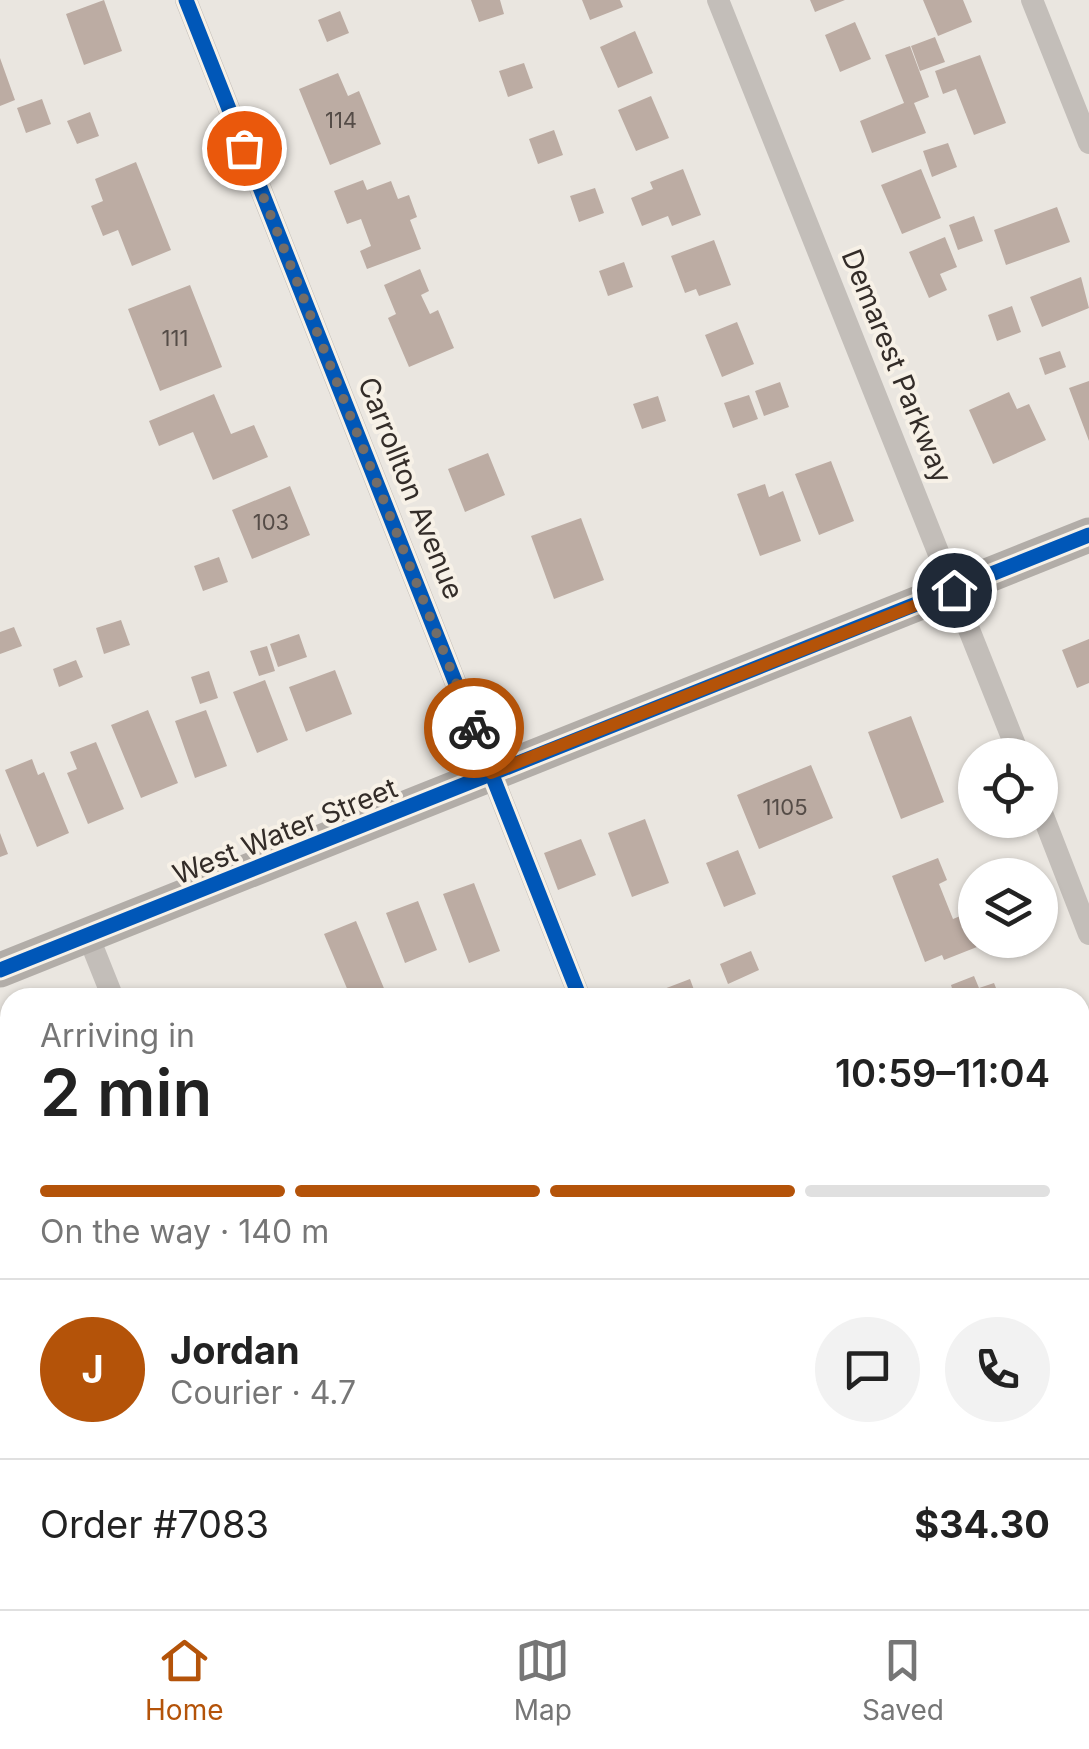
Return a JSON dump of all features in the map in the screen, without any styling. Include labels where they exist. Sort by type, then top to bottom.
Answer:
[{"type":"main road","name":"West Water Street","points":[[0,970],[89,938],[1089,535]]},
{"type":"street","name":"Carrollton Avenue","points":[[186,0],[576,988]]},
{"type":"street","name":"Demarest Parkway","points":[[718,0],[1012,738]]},
{"type":"street","points":[[1032,0],[1089,142]]},
{"type":"street","points":[[1052,838],[1089,934]]},
{"type":"street","points":[[89,938],[109,988]]},
{"type":"building","points":[[104,0],[122,51],[84,65],[66,14]]},
{"type":"building","points":[[471,0],[500,0],[504,14],[479,22]]},
{"type":"building","points":[[582,0],[620,0],[623,7],[590,20]]},
{"type":"building","points":[[810,0],[845,0],[815,12]]},
{"type":"building","points":[[923,0],[963,0],[972,22],[938,36]]},
{"type":"building","points":[[340,11],[349,33],[327,42],[318,20]]},
{"type":"building","points":[[855,22],[871,59],[840,72],[825,35]]},
{"type":"building","points":[[635,31],[653,73],[618,88],[600,47]]},
{"type":"building","points":[[935,37],[945,62],[920,71],[911,46]]},
{"type":"building","points":[[910,46],[929,97],[914,103],[926,133],[872,153],[860,121],[904,103],[885,55]]},
{"type":"building","points":[[980,55],[1006,123],[974,135],[956,89],[943,94],[935,71]]},
{"type":"building","points":[[0,58],[15,100],[0,106]]},
{"type":"building","points":[[524,63],[533,88],[508,97],[499,71]]},
{"type":"building","points":[[338,73],[348,96],[359,91],[381,144],[330,165],[299,89]]},
{"type":"building","points":[[651,96],[669,138],[636,151],[618,110]]},
{"type":"building","points":[[42,99],[51,124],[26,133],[17,108]]},
{"type":"building","points":[[90,112],[99,136],[77,144],[67,121]]},
{"type":"building","points":[[554,130],[563,155],[538,164],[529,139]]},
{"type":"building","points":[[948,143],[957,167],[932,177],[923,151]]},
{"type":"building","points":[[136,162],[171,250],[132,266],[118,230],[103,236],[91,206],[103,201],[95,179]]},
{"type":"building","points":[[683,169],[701,215],[672,226],[668,216],[642,226],[631,198],[653,189],[650,182]]},
{"type":"building","points":[[921,169],[941,218],[902,234],[881,185]]},
{"type":"building","points":[[363,180],[367,190],[391,181],[398,199],[409,195],[417,217],[410,220],[421,249],[367,269],[360,251],[371,246],[361,219],[347,224],[334,191]]},
{"type":"building","points":[[595,188],[604,213],[579,222],[570,196]]},
{"type":"building","points":[[1057,207],[1070,242],[1006,265],[994,230]]},
{"type":"building","points":[[974,216],[983,241],[958,250],[949,225]]},
{"type":"building","points":[[945,237],[957,267],[940,274],[947,290],[929,298],[909,252]]},
{"type":"building","points":[[714,240],[731,285],[699,296],[696,289],[685,293],[671,256]]},
{"type":"building","points":[[624,262],[633,287],[608,296],[599,271]]},
{"type":"building","points":[[420,269],[429,291],[421,295],[430,314],[438,310],[454,348],[409,367],[388,318],[396,314],[384,285]]},
{"type":"building","points":[[1081,277],[1089,308],[1042,327],[1030,297]]},
{"type":"building","points":[[190,285],[222,367],[160,391],[128,309]]},
{"type":"building","points":[[1012,306],[1021,332],[997,341],[988,315]]},
{"type":"building","points":[[737,322],[754,364],[722,377],[705,335]]},
{"type":"building","points":[[1060,351],[1066,367],[1045,375],[1039,358]]},
{"type":"building","points":[[1089,381],[1089,441],[1069,388]]},
{"type":"building","points":[[780,382],[789,407],[764,416],[755,391]]},
{"type":"building","points":[[1009,392],[1017,409],[1029,404],[1046,440],[993,464],[969,410]]},
{"type":"building","points":[[214,394],[231,434],[254,425],[268,457],[213,480],[193,432],[159,446],[149,421]]},
{"type":"building","points":[[749,395],[758,419],[733,428],[724,403]]},
{"type":"building","points":[[658,396],[666,421],[642,429],[633,404]]},
{"type":"building","points":[[488,453],[505,495],[465,512],[448,469]]},
{"type":"building","points":[[831,461],[854,521],[819,535],[795,474]]},
{"type":"building","points":[[765,484],[769,497],[783,491],[801,541],[760,556],[737,494]]},
{"type":"building","points":[[290,486],[310,535],[252,559],[232,510]]},
{"type":"building","points":[[581,518],[604,580],[554,599],[531,536]]},
{"type":"building","points":[[219,557],[228,582],[203,591],[194,566]]},
{"type":"building","points":[[121,620],[130,645],[104,654],[96,628]]},
{"type":"building","points":[[14,627],[22,646],[0,654],[0,632]]},
{"type":"building","points":[[299,634],[307,657],[278,667],[270,644]]},
{"type":"building","points":[[1089,639],[1089,683],[1077,688],[1062,650]]},
{"type":"building","points":[[267,646],[275,671],[259,676],[250,651]]},
{"type":"building","points":[[76,660],[83,677],[59,687],[53,669]]},
{"type":"building","points":[[335,670],[352,714],[306,732],[289,687]]},
{"type":"building","points":[[209,671],[218,698],[200,704],[191,677]]},
{"type":"building","points":[[265,680],[288,740],[257,753],[233,692]]},
{"type":"building","points":[[148,710],[178,783],[141,798],[111,725]]},
{"type":"building","points":[[206,710],[227,766],[195,778],[175,721]]},
{"type":"building","points":[[911,716],[944,802],[901,819],[868,732]]},
{"type":"building","points":[[96,742],[124,809],[88,824],[67,773],[77,769],[70,752]]},
{"type":"building","points":[[32,759],[38,775],[44,772],[69,833],[37,847],[5,770]]},
{"type":"building","points":[[811,765],[833,818],[759,849],[737,795]]},
{"type":"building","points":[[645,819],[669,883],[632,897],[608,833]]},
{"type":"building","points":[[0,833],[8,854],[0,857]]},
{"type":"building","points":[[581,839],[596,875],[558,890],[544,853]]},
{"type":"building","points":[[738,850],[756,894],[724,907],[706,863]]},
{"type":"building","points":[[938,858],[947,880],[939,884],[953,919],[958,917],[958,954],[944,960],[942,955],[925,962],[892,876]]},
{"type":"building","points":[[474,883],[500,951],[469,963],[443,894]]},
{"type":"building","points":[[418,901],[437,950],[405,963],[386,913]]},
{"type":"building","points":[[356,921],[384,988],[347,988],[324,934]]},
{"type":"building","points":[[751,951],[759,970],[728,984],[720,964]]},
{"type":"building","points":[[974,976],[979,988],[952,988],[951,985]]},
{"type":"building","points":[[690,979],[693,988],[666,988]]},
{"type":"cycle path","points":[[186,0],[576,988]]},
{"type":"cycle path","points":[[0,970],[1089,535]]},
{"type":"way so far","points":[[244,148],[474,728]]},
{"type":"route","points":[[474,728],[491,773],[954,590]]}]
